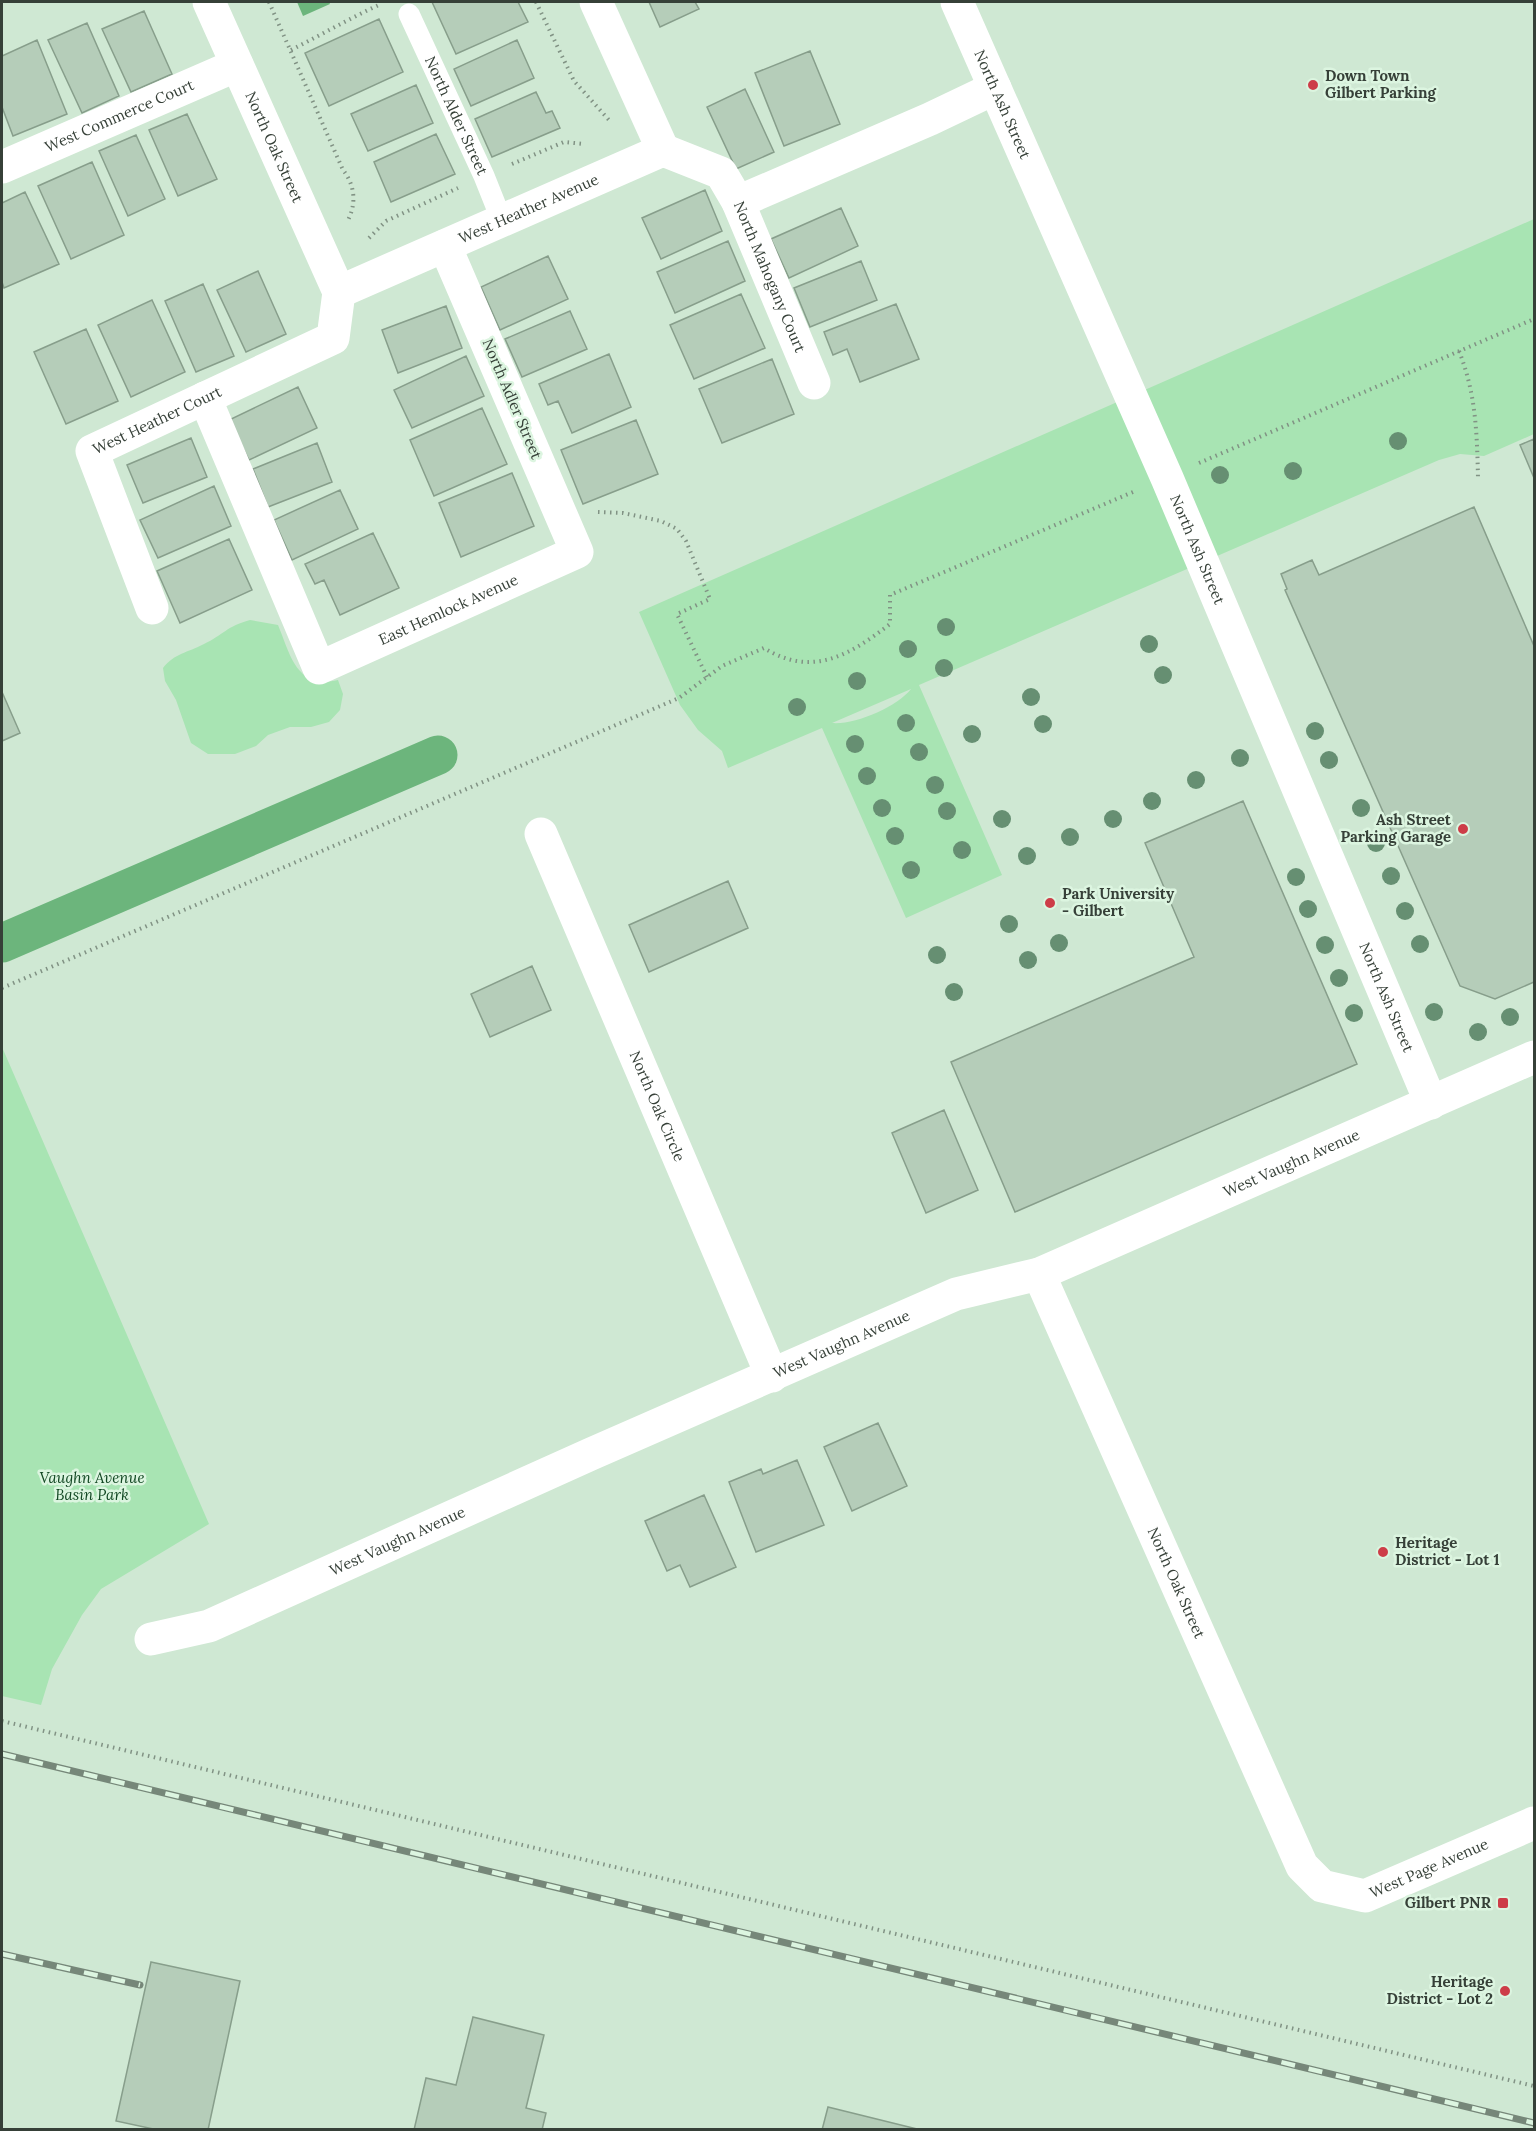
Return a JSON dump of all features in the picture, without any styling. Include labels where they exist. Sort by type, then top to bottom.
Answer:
[{"type":"street","name":"North Oak Street","points":[[208,2],[339,292]]},
{"type":"street","points":[[596,2],[663,150]]},
{"type":"street","name":"North Ash Street","points":[[957,2],[1167,478],[1431,1103]]},
{"type":"street","name":"West Commerce Court","points":[[2,167],[237,65]]},
{"type":"street","points":[[738,202],[930,119],[995,88]]},
{"type":"street","name":"North Mahogany Court","points":[[663,150],[721,173],[738,202],[814,383]]},
{"type":"street","name":"West Heather Avenue","points":[[339,292],[663,150]]},
{"type":"street","name":"North Adler Street","points":[[445,246],[572,538]]},
{"type":"street","name":"West Heather Court","points":[[152,608],[92,450],[333,338],[339,292]]},
{"type":"street","name":"East Hemlock Avenue","points":[[205,398],[319,668],[572,538]]},
{"type":"street","name":"North Oak Circle","points":[[541,834],[772,1376]]},
{"type":"street","name":"West Vaughn Avenue","points":[[151,1640],[209,1626],[580,1459],[956,1294],[1039,1274],[1534,1058]]},
{"type":"street","name":"North Oak Street","points":[[1039,1274],[1302,1866],[1322,1886]]},
{"type":"street","name":"West Page Avenue","points":[[1322,1886],[1365,1896],[1534,1823]]},
{"type":"lane","name":"North Alder Street","points":[[409,14],[484,176],[502,221]]},
{"type":"path","points":[[269,2],[291,50],[330,31],[349,18],[386,2]]},
{"type":"path","points":[[1198,464],[1534,319]]},
{"type":"path","points":[[1459,351],[1468,372],[1477,421],[1478,478]]},
{"type":"path","points":[[2,988],[679,698],[722,666],[764,648],[778,656],[811,663],[839,656],[863,645],[890,624],[890,595],[1137,490]]},
{"type":"path","points":[[572,538],[600,511],[661,521],[677,529],[686,541],[710,599],[677,614],[707,677]]},
{"type":"path","points":[[2,1721],[1534,2086]]},
{"type":"green space","points":[[1534,219],[1534,434],[1484,456],[1460,454],[1439,460],[919,685],[1002,875],[906,918],[822,728],[728,768],[722,751],[698,730],[680,705],[639,612]],"holes":[[[911,689],[905,696],[875,714],[852,721],[832,723]]]},
{"type":"green space","points":[[250,620],[278,625],[297,668],[304,675],[313,680],[338,680],[343,694],[340,710],[329,722],[311,727],[290,727],[268,735],[256,746],[235,754],[208,754],[191,743],[176,700],[165,681],[163,668],[177,656]]},
{"type":"green space","name":"Vaughn Avenue Basin Park","points":[[2,1047],[209,1524],[101,1589],[82,1615],[52,1669],[41,1705],[2,1696]]},
{"type":"shaded area","points":[[297,2],[329,2],[330,4],[303,16]]},
{"type":"building","points":[[432,2],[518,2],[528,22],[456,54]]},
{"type":"building","points":[[649,2],[695,2],[699,9],[660,27]]},
{"type":"building","points":[[144,11],[172,74],[131,92],[102,29]]},
{"type":"building","points":[[379,19],[403,72],[329,106],[305,53]]},
{"type":"building","points":[[87,23],[119,96],[82,113],[48,40]]},
{"type":"building","points":[[37,40],[67,114],[13,136],[2,107],[2,56]]},
{"type":"building","points":[[517,40],[534,78],[471,106],[454,69]]},
{"type":"building","points":[[810,51],[840,124],[784,146],[755,73]]},
{"type":"building","points":[[416,85],[433,123],[368,151],[351,114]]},
{"type":"building","points":[[745,89],[774,152],[736,169],[707,107]]},
{"type":"building","points":[[536,92],[546,113],[552,111],[560,128],[492,157],[475,119]]},
{"type":"building","points":[[187,114],[217,179],[178,196],[149,130]]},
{"type":"building","points":[[436,134],[455,174],[391,202],[374,162]]},
{"type":"building","points":[[136,135],[165,199],[128,216],[99,151]]},
{"type":"building","points":[[92,162],[124,235],[71,259],[38,186]]},
{"type":"building","points":[[705,190],[722,231],[661,259],[642,218]]},
{"type":"building","points":[[25,192],[59,264],[4,288],[2,282],[2,203]]},
{"type":"building","points":[[841,208],[858,246],[789,278],[771,239]]},
{"type":"building","points":[[728,241],[745,281],[675,313],[657,272]]},
{"type":"building","points":[[548,256],[568,299],[500,330],[481,287]]},
{"type":"building","points":[[861,261],[877,300],[810,327],[794,288]]},
{"type":"building","points":[[258,271],[286,334],[246,352],[217,290]]},
{"type":"building","points":[[203,284],[234,356],[196,372],[165,301]]},
{"type":"building","points":[[741,294],[765,348],[694,379],[670,325]]},
{"type":"building","points":[[152,300],[185,372],[131,397],[98,325]]},
{"type":"building","points":[[896,304],[919,359],[860,382],[847,349],[833,355],[824,332]]},
{"type":"building","points":[[446,306],[462,348],[398,373],[382,330]]},
{"type":"building","points":[[570,311],[587,349],[522,377],[505,339]]},
{"type":"building","points":[[86,329],[118,401],[66,424],[34,352]]},
{"type":"building","points":[[609,354],[631,407],[572,433],[558,401],[548,405],[539,384]]},
{"type":"building","points":[[466,356],[484,396],[412,428],[394,390]]},
{"type":"building","points":[[772,359],[794,414],[722,443],[699,389]]},
{"type":"building","points":[[298,387],[317,428],[249,460],[229,420]]},
{"type":"building","points":[[482,408],[507,464],[434,496],[410,440]]},
{"type":"building","points":[[636,420],[658,474],[583,504],[561,450]]},
{"type":"building","points":[[191,438],[207,477],[143,503],[127,465]]},
{"type":"building","points":[[1534,439],[1534,478],[1520,445]]},
{"type":"building","points":[[317,443],[332,482],[268,507],[253,469]]},
{"type":"building","points":[[512,473],[534,526],[461,557],[439,503]]},
{"type":"building","points":[[214,486],[231,526],[158,558],[140,520]]},
{"type":"building","points":[[340,490],[358,529],[292,560],[274,520]]},
{"type":"building","name":"Ash Street Parking Garage","points":[[1474,507],[1534,646],[1534,982],[1495,999],[1460,986],[1285,590],[1287,589],[1281,574],[1312,560],[1319,575]]},
{"type":"building","points":[[373,533],[399,588],[340,615],[324,580],[315,584],[305,564]]},
{"type":"building","points":[[229,539],[252,590],[180,623],[157,571]]},
{"type":"building","points":[[2,692],[20,733],[2,741]]},
{"type":"building","points":[[1243,801],[1357,1064],[1015,1212],[951,1062],[1194,957],[1145,843]]},
{"type":"building","points":[[728,881],[748,928],[649,972],[629,925]]},
{"type":"building","points":[[532,966],[551,1010],[490,1037],[471,994]]},
{"type":"building","points":[[944,1110],[978,1190],[926,1213],[892,1133]]},
{"type":"building","points":[[878,1423],[907,1486],[852,1511],[824,1447]]},
{"type":"building","points":[[797,1460],[824,1525],[756,1552],[729,1482],[761,1469],[763,1474]]},
{"type":"building","points":[[704,1495],[736,1567],[690,1587],[680,1565],[667,1571],[645,1521]]},
{"type":"building","points":[[151,1962],[240,1981],[208,2130],[158,2130],[116,2121]]},
{"type":"building","points":[[473,2017],[544,2035],[526,2108],[546,2113],[542,2130],[414,2130],[426,2078],[456,2085]]},
{"type":"building","points":[[828,2107],[917,2129],[822,2130]]},
{"type":"waterway","points":[[2,943],[438,755]]},
{"type":"railway","points":[[2,1754],[1534,2123]]},
{"type":"railway","points":[[2,1954],[140,1985]]},
{"type":"place","name":"Down Town Gilbert Parking","points":[[1313,85]]},
{"type":"place","name":"Ash Street Parking Garage","points":[[1463,829]]},
{"type":"place","name":"Park University - Gilbert","points":[[1050,903]]},
{"type":"place","name":"Heritage District - Lot 1","points":[[1383,1552]]},
{"type":"place","name":"Gilbert PNR","points":[[1503,1903]]},
{"type":"place","name":"Heritage District - Lot 2","points":[[1505,1991]]}]
